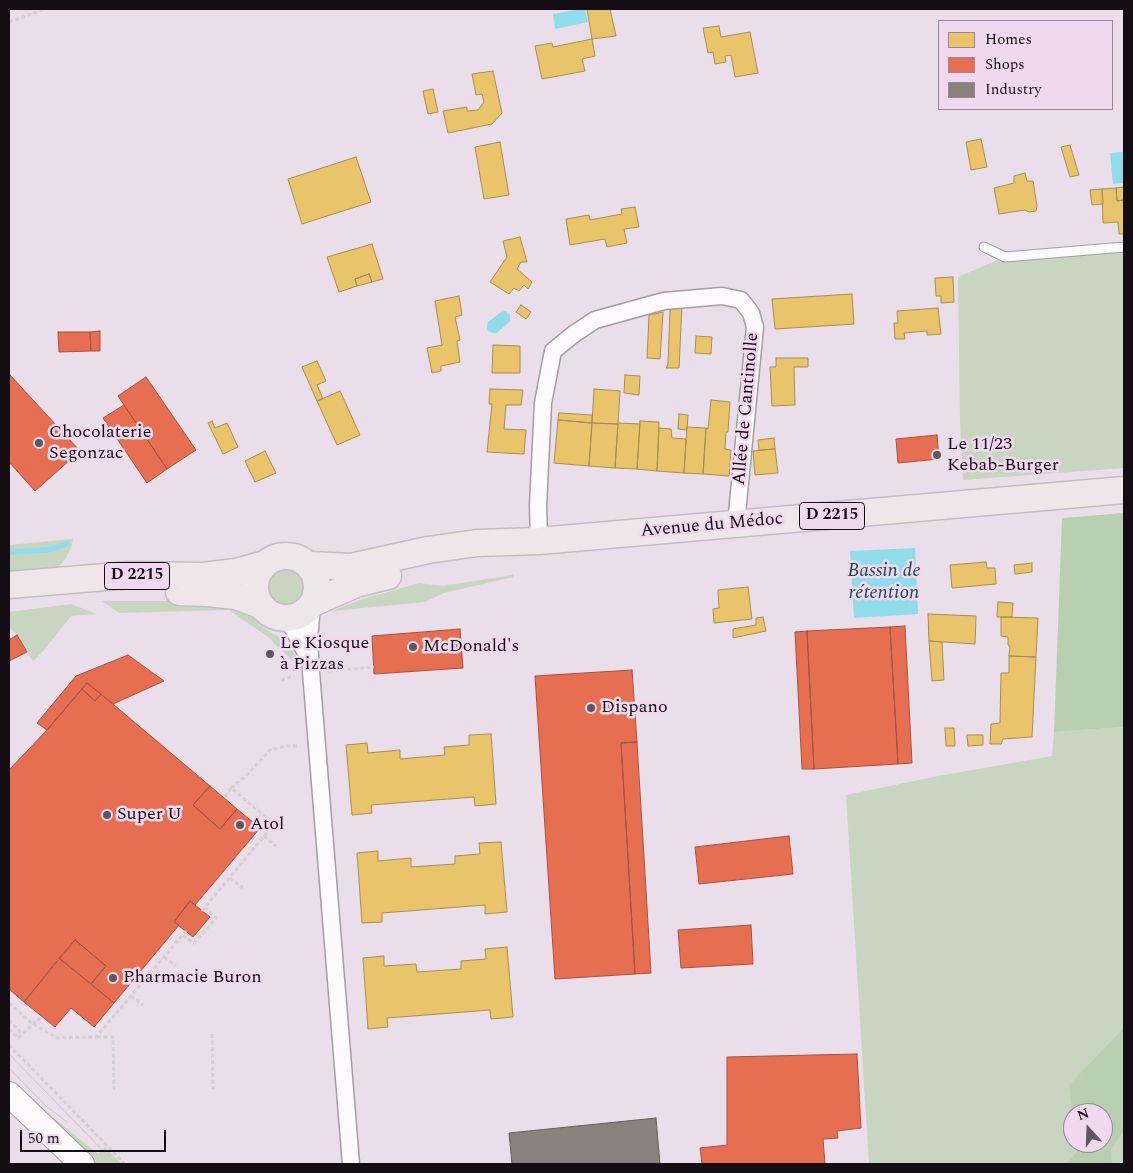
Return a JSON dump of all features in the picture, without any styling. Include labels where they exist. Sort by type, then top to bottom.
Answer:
[{"type":"main road","name":"Avenue du Médoc","points":[[310,565],[351,568],[428,550],[467,545],[539,541],[1124,490]]},
{"type":"main road","name":"Avenue du Médoc","points":[[313,604],[356,584],[418,568],[488,556],[539,541]]},
{"type":"main road","points":[[280,556],[291,556],[301,559],[310,565],[318,582],[318,592],[313,604],[305,612],[297,617],[278,618],[268,613],[260,605],[254,588],[256,579],[259,571],[270,560],[280,556]]},
{"type":"main road","name":"D 2215","points":[[9,585],[130,576],[204,576],[236,572],[265,564]]},
{"type":"main road","name":"D 2215","points":[[9,601],[92,594],[168,592],[236,596],[260,605]]},
{"type":"street","name":"Allée de Cantinolle","points":[[539,541],[538,506],[543,403],[553,351],[595,320],[674,300],[722,296],[741,300],[751,312],[755,327],[736,524]]},
{"type":"street","points":[[303,671],[313,604]]},
{"type":"street","points":[[288,618],[306,652],[303,671],[350,1164]]},
{"type":"street","points":[[9,1094],[82,1164]]},
{"type":"street","points":[[9,1116],[63,1164]]},
{"type":"lane","points":[[984,247],[1005,257],[1124,247]]},
{"type":"path","points":[[9,22],[46,9]]},
{"type":"path","points":[[297,684],[303,671]]},
{"type":"path","points":[[224,798],[231,788],[246,776],[270,750],[286,746],[302,746]]},
{"type":"path","points":[[96,1037],[184,933],[194,943],[216,918],[204,910],[274,824],[231,788]]},
{"type":"path","points":[[264,836],[276,846]]},
{"type":"path","points":[[230,878],[243,888]]},
{"type":"path","points":[[164,957],[176,966]]},
{"type":"path","points":[[131,996],[143,1005]]},
{"type":"path","points":[[9,1003],[33,1024],[58,1038],[113,1037],[114,1092]]},
{"type":"path","points":[[9,1029],[18,1038],[42,1017]]},
{"type":"path","points":[[9,1020],[22,1034]]},
{"type":"path","points":[[212,1034],[213,1089]]},
{"type":"path","points":[[9,1045],[125,1164]]},
{"type":"green space","points":[[1124,247],[1124,468],[963,480],[958,277],[1005,257]]},
{"type":"green space","points":[[1124,513],[1124,727],[1054,732],[1062,518]]},
{"type":"green space","points":[[73,539],[66,557],[55,569],[9,573],[9,545]]},
{"type":"green space","points":[[287,563],[296,565],[304,570],[309,578],[311,587],[309,596],[304,604],[296,609],[287,611],[278,609],[270,604],[265,596],[263,587],[265,578],[270,570],[278,565]]},
{"type":"green space","points":[[513,575],[513,577],[444,593],[425,602],[332,611],[363,599],[419,583],[443,586]]},
{"type":"green space","points":[[102,601],[191,601],[247,611],[256,622],[291,648],[297,657],[299,667],[267,636],[229,610],[119,613]]},
{"type":"green space","points":[[71,604],[97,614],[71,616],[33,661],[17,635],[9,628],[9,612]]},
{"type":"green space","points":[[1124,727],[1124,1164],[869,1164],[846,795],[933,777],[1052,756],[1054,732]]},
{"type":"green space","points":[[1124,1030],[1124,1130],[1113,1147],[1113,1103],[1071,1103],[1069,1085]]},
{"type":"green space","points":[[27,1095],[98,1154],[105,1147],[122,1164],[94,1164],[24,1097]]},
{"type":"green space","points":[[1076,1153],[1111,1153],[1112,1164],[1066,1164]]},
{"type":"water","points":[[585,9],[588,22],[555,29],[553,14]]},
{"type":"water","points":[[1123,152],[1124,183],[1113,184],[1110,153]]},
{"type":"water","points":[[506,311],[510,316],[510,321],[497,333],[488,331],[488,322],[501,312]]},
{"type":"water","name":"Bassin de rétention","points":[[915,548],[918,614],[854,618],[850,551]]},
{"type":"building: Homes","points":[[587,9],[610,9],[616,36],[592,39]]},
{"type":"building: Homes","points":[[719,26],[721,37],[750,32],[758,73],[735,77],[731,55],[725,56],[726,62],[715,64],[713,52],[708,53],[703,28]]},
{"type":"building: Homes","points":[[592,39],[595,56],[582,59],[585,71],[542,79],[535,46],[552,43],[553,47]]},
{"type":"building: Homes","points":[[493,71],[502,113],[492,124],[448,133],[443,111],[467,107],[467,111],[478,110],[484,102],[482,94],[476,95],[472,74]]},
{"type":"building: Homes","points":[[433,89],[438,112],[428,114],[423,91]]},
{"type":"building: Homes","points":[[981,139],[987,167],[971,170],[966,142]]},
{"type":"building: Homes","points":[[500,142],[509,195],[484,199],[475,147]]},
{"type":"building: Homes","points":[[1070,145],[1079,175],[1070,177],[1061,147]]},
{"type":"building: Homes","points":[[356,157],[371,202],[302,224],[288,179]]},
{"type":"building: Homes","points":[[1025,173],[1027,181],[1033,181],[1036,211],[1029,212],[1025,210],[999,214],[994,188],[1014,183],[1014,176]]},
{"type":"building: Homes","points":[[1124,187],[1124,200],[1117,201],[1116,188]]},
{"type":"building: Homes","points":[[1116,188],[1117,201],[1124,200],[1124,234],[1119,234],[1118,222],[1103,223],[1102,189]]},
{"type":"building: Homes","points":[[1102,189],[1103,204],[1092,205],[1090,190]]},
{"type":"building: Homes","points":[[635,207],[639,227],[624,229],[627,243],[607,247],[605,239],[570,245],[566,219],[589,215],[590,220],[622,214],[621,209]]},
{"type":"building: Homes","points":[[520,237],[527,262],[521,262],[517,269],[532,282],[528,289],[524,285],[519,291],[514,288],[509,294],[490,282],[507,257],[503,241]]},
{"type":"building: Homes","points":[[372,244],[383,279],[372,282],[369,274],[355,279],[357,286],[339,292],[327,257]]},
{"type":"building: Homes","points":[[369,274],[372,282],[357,286],[355,279]]},
{"type":"building: Homes","points":[[953,277],[954,302],[941,303],[941,296],[936,296],[935,278]]},
{"type":"building: Homes","points":[[852,294],[854,324],[775,329],[772,299]]},
{"type":"building: Homes","points":[[459,296],[462,315],[455,317],[460,340],[457,341],[460,362],[441,366],[441,371],[432,373],[427,348],[442,345],[435,301]]},
{"type":"building: Homes","points":[[521,305],[531,312],[526,319],[516,312]]},
{"type":"building: Homes","points":[[682,306],[679,368],[666,368],[668,364],[670,310]]},
{"type":"building: Homes","points":[[938,308],[941,334],[927,335],[927,331],[904,333],[905,339],[895,339],[894,323],[898,323],[897,311]]},
{"type":"building: Homes","points":[[663,312],[660,359],[647,358],[649,315]]},
{"type":"building: Homes","points":[[696,336],[712,337],[711,354],[695,353]]},
{"type":"building: Homes","points":[[493,345],[520,346],[520,373],[492,373]]},
{"type":"building: Homes","points":[[776,358],[808,358],[808,367],[794,367],[795,405],[772,406],[770,367],[776,367]]},
{"type":"building: Homes","points":[[317,361],[326,381],[317,385],[323,399],[317,401],[302,367]]},
{"type":"building: Homes","points":[[625,375],[640,376],[639,395],[624,393]]},
{"type":"building: Homes","points":[[490,389],[523,390],[521,405],[506,405],[504,429],[526,430],[524,454],[487,452],[492,404],[489,404]]},
{"type":"building: Homes","points":[[594,389],[620,391],[618,424],[592,423]]},
{"type":"building: Homes","points":[[340,391],[360,435],[337,445],[317,401]]},
{"type":"building: Homes","points":[[711,400],[730,402],[725,449],[731,450],[729,476],[703,474],[706,428],[708,429]]},
{"type":"building: Homes","points":[[559,413],[592,415],[592,423],[558,420]]},
{"type":"building: Homes","points":[[679,414],[688,415],[687,430],[678,429]]},
{"type":"building: Homes","points":[[558,420],[592,423],[589,466],[554,463]]},
{"type":"building: Homes","points":[[212,421],[215,428],[227,423],[238,447],[223,454],[208,423]]},
{"type":"building: Homes","points":[[640,421],[659,422],[657,471],[637,469]]},
{"type":"building: Homes","points":[[592,423],[618,424],[615,468],[589,466]]},
{"type":"building: Homes","points":[[618,423],[640,424],[637,469],[615,468]]},
{"type":"building: Homes","points":[[687,427],[706,428],[703,474],[684,473]]},
{"type":"building: Homes","points":[[659,428],[671,429],[672,438],[686,439],[684,473],[657,471]]},
{"type":"building: Homes","points":[[774,438],[775,449],[759,450],[758,440]]},
{"type":"building: Homes","points":[[775,449],[778,473],[755,475],[753,451]]},
{"type":"building: Homes","points":[[265,451],[276,473],[255,482],[245,461]]},
{"type":"building: Homes","points":[[986,562],[987,568],[995,568],[996,584],[952,588],[950,565]]},
{"type":"building: Homes","points":[[1032,563],[1032,572],[1015,574],[1014,565]]},
{"type":"building: Homes","points":[[748,587],[752,619],[714,623],[713,609],[719,608],[718,590]]},
{"type":"building: Homes","points":[[998,602],[1013,603],[1012,617],[997,617]]},
{"type":"building: Homes","points":[[928,614],[976,616],[975,644],[929,641]]},
{"type":"building: Homes","points":[[763,617],[766,631],[733,638],[733,629],[756,625],[756,618]]},
{"type":"building: Homes","points":[[1001,617],[1038,618],[1036,657],[1009,656],[1010,646],[1008,645],[1008,637],[1001,636]]},
{"type":"building: Homes","points":[[929,641],[942,642],[944,680],[932,681]]},
{"type":"building: Homes","points":[[1009,656],[1036,657],[1032,737],[1003,739],[1001,744],[990,744],[991,724],[1000,723],[1001,673],[1009,673]]},
{"type":"building: Homes","points":[[945,728],[954,728],[955,746],[946,746]]},
{"type":"building: Homes","points":[[491,734],[496,804],[475,806],[474,797],[371,805],[372,813],[352,815],[346,745],[367,743],[368,753],[400,750],[400,759],[445,755],[444,747],[469,745],[469,735]]},
{"type":"building: Homes","points":[[967,735],[983,735],[983,745],[968,746]]},
{"type":"building: Homes","points":[[501,842],[507,912],[485,914],[485,905],[382,913],[382,922],[362,923],[357,853],[378,851],[378,861],[411,858],[411,867],[455,864],[455,856],[480,854],[479,843]]},
{"type":"building: Homes","points":[[507,947],[513,1017],[491,1019],[490,1010],[387,1018],[388,1027],[368,1029],[363,958],[384,956],[384,966],[416,964],[417,972],[461,969],[461,961],[486,959],[485,949]]},
{"type":"building: Shops","points":[[100,331],[100,351],[91,351],[90,332]]},
{"type":"building: Shops","points":[[58,332],[90,332],[91,351],[59,352]]},
{"type":"building: Shops","points":[[10,375],[80,451],[35,491],[9,462]]},
{"type":"building: Shops","points":[[146,377],[196,450],[167,469],[118,396]]},
{"type":"building: Shops","points":[[124,405],[167,469],[147,483],[103,418]]},
{"type":"building: Shops","points":[[937,435],[939,459],[898,463],[896,439]]},
{"type":"building: Shops","points":[[905,626],[912,763],[898,764],[890,627]]},
{"type":"building: Shops","points":[[890,627],[898,764],[814,769],[807,631]]},
{"type":"building: Shops","points":[[460,629],[463,668],[374,674],[372,636]]},
{"type":"building: Shops","points":[[807,631],[814,769],[802,769],[795,632]]},
{"type":"building: Shops","points":[[17,635],[27,652],[9,661],[9,640]]},
{"type":"building: Shops","points":[[128,655],[164,681],[113,704],[87,683],[47,730],[37,723],[76,676]]},
{"type":"building: Shops","points":[[632,670],[637,742],[621,743],[635,974],[555,979],[535,676]]},
{"type":"building: Shops","points":[[87,683],[101,694],[95,701],[82,689]]},
{"type":"building: Shops","points":[[82,689],[95,701],[101,694],[210,786],[193,805],[220,829],[237,809],[260,828],[195,905],[190,901],[174,922],[179,925],[114,1003],[91,984],[106,966],[75,940],[24,1002],[9,989],[9,770]]},
{"type":"building: Shops","points":[[637,742],[651,973],[635,974],[621,743]]},
{"type":"building: Shops","points":[[210,786],[237,809],[220,829],[193,805]]},
{"type":"building: Shops","points":[[789,836],[793,874],[699,884],[695,847]]},
{"type":"building: Shops","points":[[190,901],[210,917],[193,937],[174,922]]},
{"type":"building: Shops","points":[[751,925],[753,964],[681,968],[678,930]]},
{"type":"building: Shops","points":[[75,940],[106,966],[91,984],[59,958]]},
{"type":"building: Shops","points":[[59,958],[114,1003],[94,1027],[71,1008],[55,1027],[24,1002]]},
{"type":"building: Shops","points":[[857,1054],[861,1128],[837,1131],[838,1138],[823,1139],[825,1164],[702,1164],[700,1148],[727,1145],[727,1057]]},
{"type":"building: Industry","points":[[656,1118],[660,1164],[512,1164],[509,1133]]},
{"type":"waterway","points":[[9,552],[48,550],[67,544]]},
{"type":"tram line","points":[[9,1054],[116,1164]]},
{"type":"tram line","points":[[9,1068],[46,1106],[67,1122]]},
{"type":"place","name":"Chocolaterie Segonzac","points":[[39,443]]},
{"type":"place","name":"Le 11/23 Kebab-Burger","points":[[937,455]]},
{"type":"place","name":"McDonald's","points":[[413,647]]},
{"type":"place","name":"Le Kiosque à Pizzas","points":[[270,654]]},
{"type":"place","name":"Dispano","points":[[591,708]]},
{"type":"place","name":"Super U","points":[[107,815]]},
{"type":"place","name":"Atol","points":[[240,825]]},
{"type":"place","name":"Pharmacie Buron","points":[[113,978]]}]
